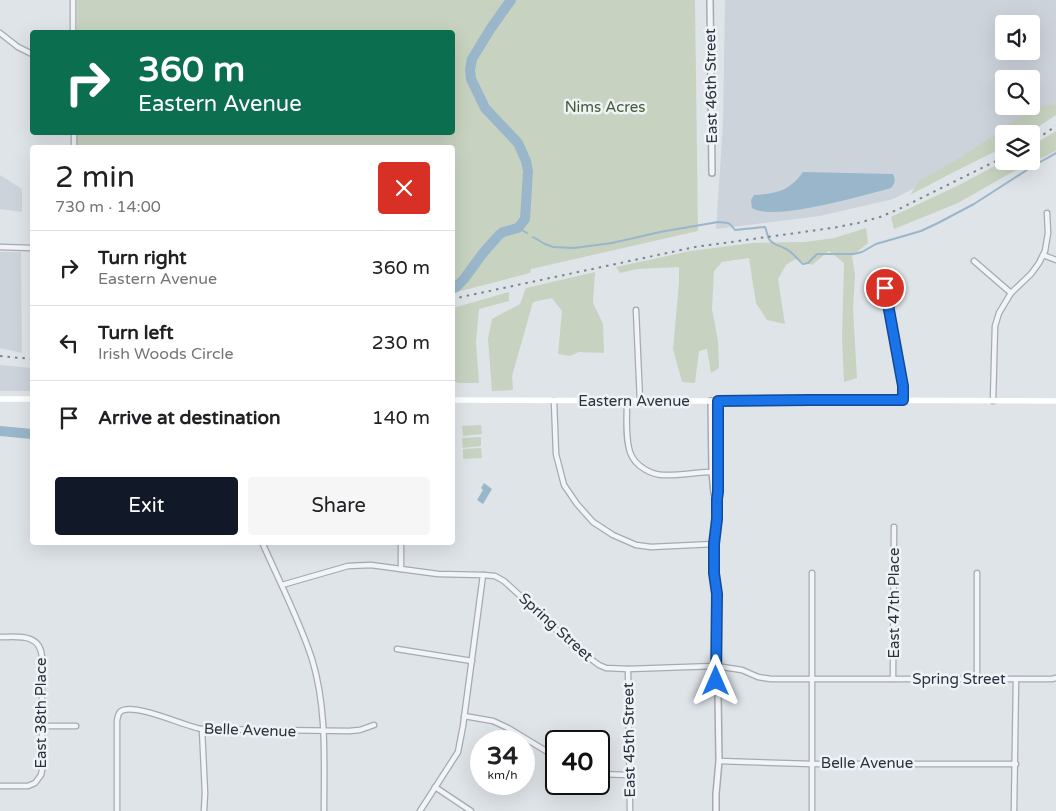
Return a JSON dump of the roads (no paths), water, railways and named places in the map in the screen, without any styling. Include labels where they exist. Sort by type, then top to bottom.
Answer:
[{"type":"main road","points":[[0,399],[30,399]]},
{"type":"main road","name":"Eastern Avenue","points":[[455,400],[1056,401]]},
{"type":"street","points":[[73,0],[73,30]]},
{"type":"street","name":"East 46th Street","points":[[710,0],[712,173]]},
{"type":"street","points":[[0,33],[18,47],[30,53]]},
{"type":"street","points":[[993,401],[995,326],[999,313],[1011,293],[1031,274],[1045,251],[1048,233],[1047,213]]},
{"type":"street","points":[[0,247],[30,248]]},
{"type":"street","points":[[1043,255],[1056,260]]},
{"type":"street","points":[[974,261],[1011,293]]},
{"type":"street","points":[[885,288],[903,386],[903,400]]},
{"type":"street","points":[[636,310],[640,401]]},
{"type":"street","points":[[554,401],[556,454],[564,485],[593,522],[636,545],[651,547],[714,544]]},
{"type":"street","points":[[627,401],[627,435],[630,453],[642,467],[654,474],[666,476],[718,472]]},
{"type":"street","points":[[711,401],[712,472],[714,493],[717,499]]},
{"type":"street","points":[[716,811],[719,761],[716,666],[717,594],[714,573],[714,544],[718,492],[718,401]]},
{"type":"street","name":"East 47th Place","points":[[893,679],[894,527]]},
{"type":"street","points":[[263,545],[295,615],[312,660],[324,732],[324,811]]},
{"type":"street","points":[[400,569],[401,545]]},
{"type":"street","name":"Spring Street","points":[[282,585],[348,566],[371,565],[438,574],[484,574],[495,576],[504,581],[572,645],[606,668],[716,666],[742,670],[764,679],[1056,678]]},
{"type":"street","points":[[812,573],[812,811]]},
{"type":"street","points":[[977,573],[977,679]]},
{"type":"street","points":[[420,811],[458,752],[484,574]]},
{"type":"street","name":"East 38th Place","points":[[0,637],[26,637],[35,640],[42,652],[42,770],[38,779],[32,784],[0,786]]},
{"type":"street","points":[[397,649],[472,661]]},
{"type":"street","name":"East 45th Street","points":[[628,669],[630,811]]},
{"type":"street","points":[[1014,811],[1016,679]]},
{"type":"street","name":"Belle Avenue","points":[[117,811],[117,720],[120,712],[130,710],[149,712],[202,729],[324,732],[360,730],[374,725]]},
{"type":"street","points":[[464,716],[493,721],[545,750]]},
{"type":"street","points":[[42,726],[76,726]]},
{"type":"street","points":[[202,729],[204,811]]},
{"type":"street","name":"Belle Avenue","points":[[719,761],[812,764],[1016,764]]},
{"type":"street","points":[[610,774],[629,775]]},
{"type":"street","points":[[435,787],[471,811]]},
{"type":"water","points":[[803,172],[893,174],[895,182],[891,188],[798,210],[779,212],[752,208],[751,200],[754,195],[784,189],[793,183]]},
{"type":"water","points":[[484,483],[492,489],[483,504],[477,500],[483,490],[481,488]]},
{"type":"waterway","points":[[455,288],[499,235],[518,228],[525,219],[528,171],[526,161],[518,143],[485,108],[471,79],[470,70],[472,59],[511,0]]},
{"type":"waterway","points":[[533,237],[553,247],[574,248],[612,243],[718,222],[728,223],[735,230],[765,227],[768,238],[774,244],[790,251],[803,264],[808,263],[817,254],[854,254],[876,244],[921,231],[974,204],[1056,153]]},
{"type":"waterway","points":[[518,228],[527,233]]},
{"type":"waterway","points":[[0,431],[30,434]]},
{"type":"railway","points":[[1040,137],[1056,126]]},
{"type":"railway","points":[[455,298],[695,247],[858,223],[899,209],[995,161]]},
{"type":"railway","points":[[0,356],[30,359]]},
{"type":"park label","name":"Nims Acres","points":[[605,107]]}]
